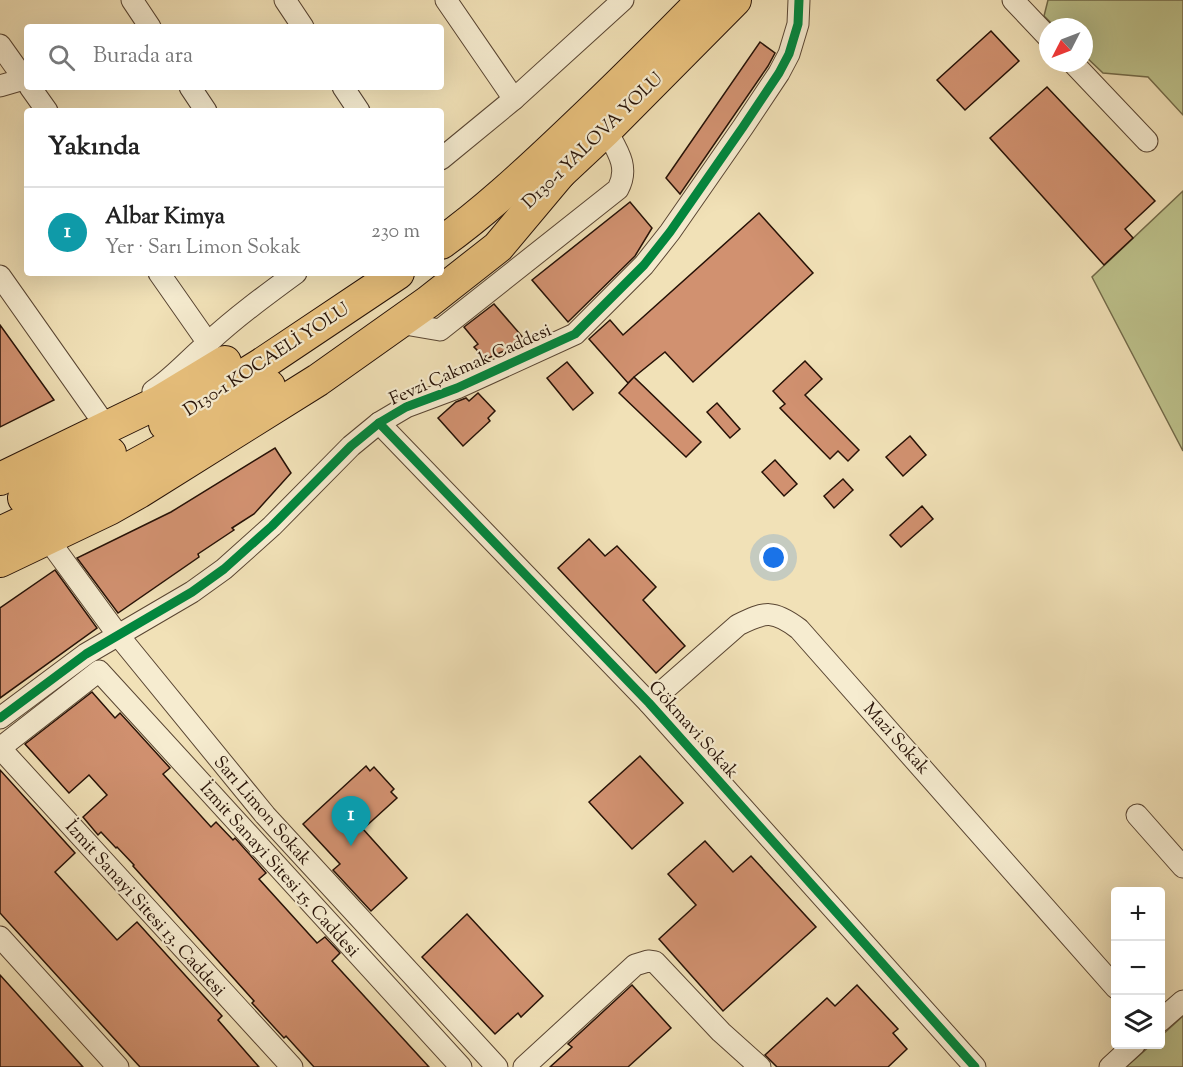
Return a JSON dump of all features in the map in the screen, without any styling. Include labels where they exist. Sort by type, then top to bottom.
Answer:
[{"type":"highway","points":[[444,241],[504,192],[628,77],[703,0]]},
{"type":"highway","name":"D130-1 YALOVA YOLU","points":[[444,267],[479,243],[560,173],[735,0]]},
{"type":"highway","points":[[444,219],[501,178],[628,77]]},
{"type":"highway","points":[[0,561],[109,509],[220,443],[318,380],[399,323],[507,259],[560,173]]},
{"type":"highway","points":[[0,479],[159,402],[274,333],[360,276]]},
{"type":"highway","name":"D130-1 KOCAELİ YOLU","points":[[139,451],[188,410],[393,276]]},
{"type":"highway","points":[[0,509],[139,451],[257,394],[432,276]]},
{"type":"highway","points":[[0,533],[76,496],[139,451]]},
{"type":"street","points":[[132,0],[148,24]]},
{"type":"street","points":[[285,0],[301,24]]},
{"type":"street","points":[[446,0],[514,99]]},
{"type":"street","name":"Fevzi Çakmak Caddesi","points":[[0,718],[58,674],[117,635],[192,592],[224,569],[272,526],[351,446],[379,423],[406,407],[458,388],[566,340],[574,334],[623,288],[670,232],[779,73],[789,54],[798,24],[799,0]]},
{"type":"street","points":[[1013,0],[1039,27]]},
{"type":"street","points":[[444,157],[514,99],[614,3]]},
{"type":"street","points":[[0,45],[24,79]]},
{"type":"street","points":[[1082,72],[1147,141]]},
{"type":"street","points":[[0,87],[24,83]]},
{"type":"street","points":[[32,90],[45,108]]},
{"type":"street","points":[[192,90],[204,108]]},
{"type":"street","points":[[345,90],[357,108]]},
{"type":"street","points":[[507,259],[618,189],[623,179],[622,158],[606,130]]},
{"type":"street","points":[[0,276],[103,422]]},
{"type":"street","points":[[161,276],[208,343]]},
{"type":"street","points":[[34,462],[159,387],[208,343],[292,276]]},
{"type":"street","name":"Gökmavi Sokak","points":[[379,423],[649,703],[975,1067]]},
{"type":"street","name":"Sarı Limon Sokak","points":[[47,538],[117,635],[265,815],[497,1067]]},
{"type":"street","name":"Mazi Sokak","points":[[649,703],[738,626],[755,617],[767,614],[788,620],[799,629],[867,704],[1111,982]]},
{"type":"street","name":"İzmit Sanayi Sitesi 15. Caddesi","points":[[0,748],[99,671],[461,1067]]},
{"type":"street","name":"İzmit Sanayi Sitesi 13. Caddesi","points":[[0,748],[292,1067]]},
{"type":"street","points":[[1137,815],[1183,867]]},
{"type":"street","points":[[0,936],[118,1067]]},
{"type":"street","points":[[524,1067],[635,965],[648,961],[655,962],[721,1032],[760,1067]]},
{"type":"street","points":[[1165,1018],[1183,1001]]},
{"type":"street","points":[[1110,1067],[1130,1049]]},
{"type":"green space","points":[[1048,0],[1183,0],[1183,115],[1148,77],[1103,73],[1093,64],[1093,18],[1046,18],[1044,16]]},
{"type":"green space","points":[[1183,191],[1183,451],[1092,277]]},
{"type":"green space","points":[[1183,1016],[1183,1067],[1126,1067],[1146,1049],[1165,1049],[1165,1032]]},
{"type":"building","points":[[991,31],[1019,61],[965,110],[937,80]]},
{"type":"building","points":[[760,42],[775,53],[680,194],[666,178]]},
{"type":"building","points":[[1047,87],[1155,201],[1125,229],[1133,238],[1104,265],[990,138]]},
{"type":"building","points":[[630,202],[652,228],[635,256],[568,322],[532,280]]},
{"type":"building","points":[[759,213],[813,273],[693,382],[665,352],[628,383],[589,339],[610,320],[623,335]]},
{"type":"building","points":[[494,304],[526,341],[486,359],[474,347],[478,344],[464,327]]},
{"type":"building","points":[[0,325],[54,400],[0,427]]},
{"type":"building","points":[[805,361],[822,379],[805,395],[859,450],[848,461],[838,451],[830,459],[780,408],[785,404],[773,391]]},
{"type":"building","points":[[567,362],[593,393],[573,410],[547,378]]},
{"type":"building","points":[[634,377],[701,442],[686,457],[619,393]]},
{"type":"building","points":[[478,393],[495,411],[488,418],[490,421],[463,446],[438,418],[456,402],[466,398],[469,401]]},
{"type":"building","points":[[717,403],[740,429],[730,438],[707,412]]},
{"type":"building","points":[[910,436],[926,455],[903,476],[886,457]]},
{"type":"building","points":[[275,448],[291,473],[254,514],[198,554],[199,557],[118,613],[77,558],[171,512]]},
{"type":"building","points":[[775,460],[797,484],[784,496],[762,472]]},
{"type":"building","points":[[843,479],[853,490],[834,508],[824,496]]},
{"type":"building","points":[[922,506],[933,519],[901,547],[890,535]]},
{"type":"building","points":[[589,539],[605,556],[617,546],[656,587],[643,600],[685,646],[656,673],[558,568]]},
{"type":"building","points":[[55,570],[97,628],[0,698],[0,608]]},
{"type":"building","points":[[92,692],[115,718],[120,713],[170,768],[163,774],[211,827],[216,822],[233,840],[235,838],[266,873],[259,879],[317,943],[325,937],[340,953],[332,961],[429,1067],[314,1067],[252,1003],[254,1001],[134,865],[101,832],[98,835],[83,817],[107,795],[89,775],[69,793],[25,744]]},
{"type":"building","points":[[640,756],[683,803],[632,849],[589,802]]},
{"type":"building","points":[[366,766],[370,771],[374,767],[394,789],[391,792],[397,798],[363,829],[407,878],[371,911],[333,870],[340,864],[303,824]]},
{"type":"building","points":[[0,770],[75,853],[55,872],[117,940],[137,922],[222,1016],[218,1020],[259,1067],[140,1067],[0,913]]},
{"type":"building","points":[[705,841],[733,872],[751,856],[816,927],[723,1011],[659,939],[696,905],[668,874]]},
{"type":"building","points":[[467,914],[543,996],[521,1017],[518,1013],[495,1034],[422,957]]},
{"type":"building","points":[[0,975],[83,1067],[0,1067]]},
{"type":"building","points":[[632,985],[671,1028],[628,1067],[550,1067],[572,1047],[568,1044]]},
{"type":"building","points":[[857,985],[898,1029],[893,1033],[907,1049],[888,1067],[777,1067],[765,1055],[827,998],[835,1006]]},
{"type":"cycle path","points":[[0,718],[86,654],[192,592],[224,569],[272,526],[351,446],[379,423],[406,407],[457,388],[575,334],[644,265],[670,232],[743,127],[789,54],[798,24],[799,0]]},
{"type":"cycle path","points":[[379,423],[649,703],[975,1067]]},
{"type":"place","name":"Albar Kimya","points":[[351,846]]}]
